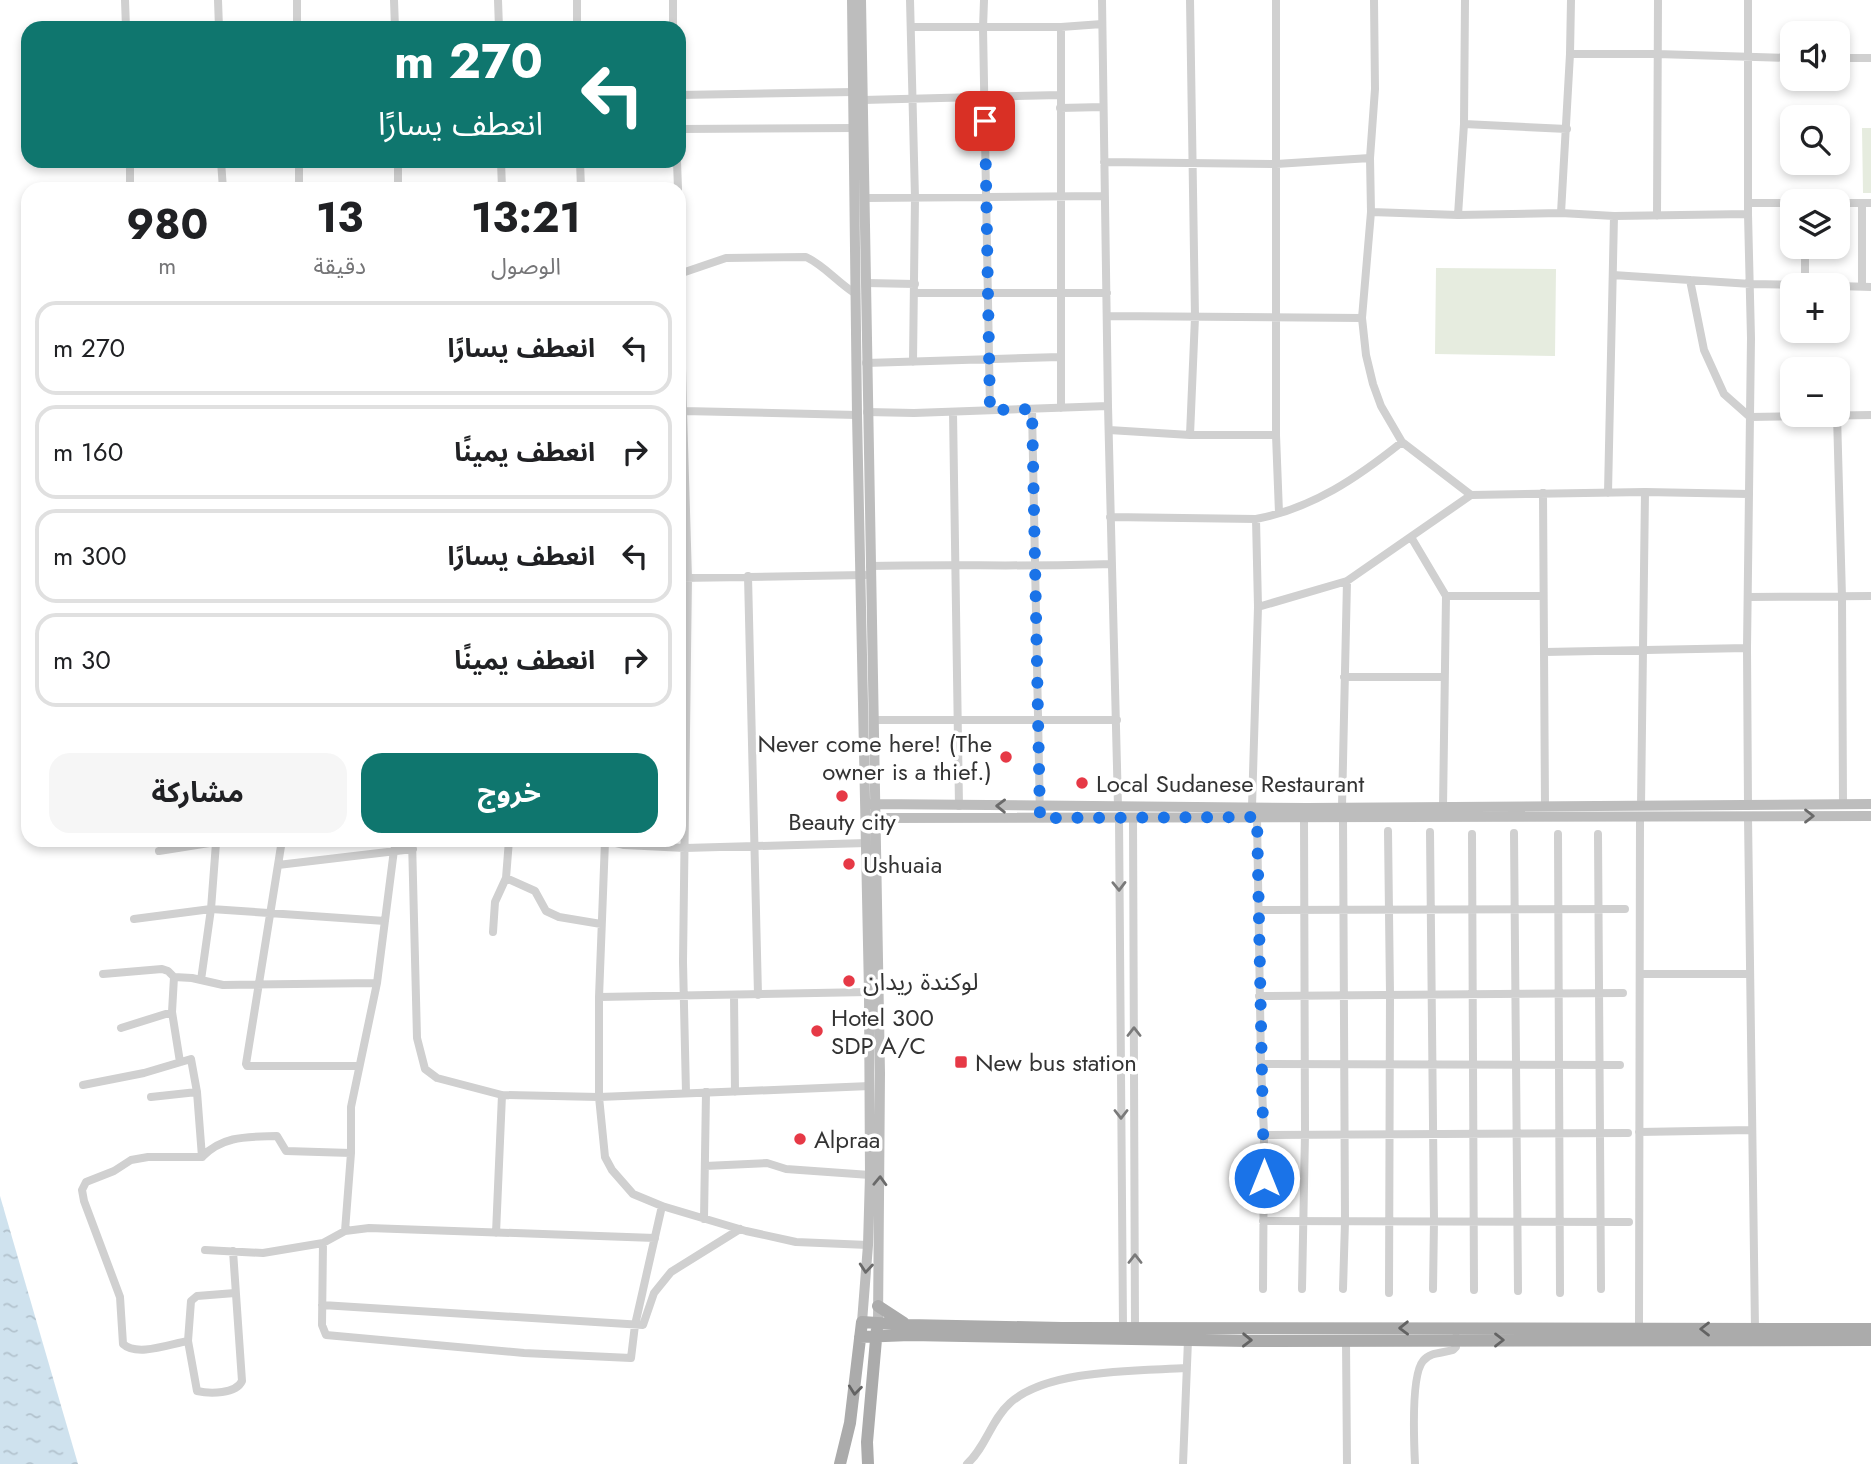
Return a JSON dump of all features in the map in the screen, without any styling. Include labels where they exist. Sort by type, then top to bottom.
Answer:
[{"type":"main road","points":[[852,0],[864,198],[866,363],[862,413]]},
{"type":"main road","points":[[860,0],[859,96],[855,128],[856,294],[862,413],[870,804],[880,1109],[878,1323],[867,1442],[868,1464]]},
{"type":"main road","points":[[866,572],[873,720],[870,804]]},
{"type":"main road","points":[[870,804],[959,806],[1039,812]]},
{"type":"main road","points":[[1748,811],[1871,804]]},
{"type":"main road","points":[[1118,813],[1133,818],[1255,812],[1304,817],[1343,812],[1443,807],[1492,812],[1545,807],[1641,811]]},
{"type":"main road","points":[[871,818],[1039,812],[1748,811],[1871,816]]},
{"type":"main road","points":[[840,1464],[850,1423],[868,1245],[870,1086],[867,843],[871,818]]},
{"type":"main road","points":[[878,1306],[909,1330]]},
{"type":"main road","points":[[862,1322],[909,1330],[1188,1340],[1346,1340],[1456,1333],[1639,1328],[1871,1329]]},
{"type":"main road","points":[[860,1337],[877,1337],[909,1330],[1129,1327],[1871,1340]]},
{"type":"main road","points":[[876,1352],[909,1330]]},
{"type":"street","points":[[125,0],[126,21]]},
{"type":"street","points":[[218,0],[219,21]]},
{"type":"street","points":[[297,0],[297,21]]},
{"type":"street","points":[[394,0],[395,21]]},
{"type":"street","points":[[498,0],[499,21]]},
{"type":"street","points":[[576,0],[577,21]]},
{"type":"street","points":[[673,0],[673,21]]},
{"type":"street","points":[[910,0],[915,198],[914,362]]},
{"type":"street","points":[[984,0],[990,410]]},
{"type":"street","points":[[1102,0],[1110,517],[1117,720],[1120,978],[1129,1327]]},
{"type":"street","points":[[1190,0],[1195,317],[1190,435]]},
{"type":"street","points":[[1276,0],[1276,435],[1279,513]]},
{"type":"street","points":[[1374,0],[1375,89],[1370,158],[1371,212],[1363,318],[1366,355],[1381,407],[1402,442],[1471,495]]},
{"type":"street","points":[[1458,215],[1464,124],[1465,0]]},
{"type":"street","points":[[1561,213],[1571,0]]},
{"type":"street","points":[[1657,216],[1658,0]]},
{"type":"street","points":[[1748,0],[1748,214],[1751,284],[1747,648],[1755,1329]]},
{"type":"street","points":[[911,27],[1061,27],[1102,24]]},
{"type":"street","points":[[1060,408],[1061,27]]},
{"type":"street","points":[[1570,54],[1780,58]]},
{"type":"street","points":[[1850,58],[1871,58]]},
{"type":"street","points":[[686,95],[913,98],[1060,96]]},
{"type":"street","points":[[1060,108],[1103,107]]},
{"type":"street","points":[[1464,124],[1567,129]]},
{"type":"street","points":[[686,130],[855,128]]},
{"type":"street","points":[[1104,162],[1276,163],[1370,158]]},
{"type":"street","points":[[864,198],[1104,196]]},
{"type":"street","points":[[1748,203],[1780,203]]},
{"type":"street","points":[[1866,203],[1866,286]]},
{"type":"street","points":[[1371,212],[1458,215],[1561,213],[1614,216],[1748,214]]},
{"type":"street","points":[[1608,493],[1614,216]]},
{"type":"street","points":[[686,272],[726,258],[806,257],[817,262],[856,294]]},
{"type":"street","points":[[1613,275],[1780,285]]},
{"type":"street","points":[[1690,280],[1704,350],[1724,394],[1750,417],[1780,416]]},
{"type":"street","points":[[866,283],[989,293],[1107,293]]},
{"type":"street","points":[[1107,316],[1363,318]]},
{"type":"street","points":[[866,363],[1060,357]]},
{"type":"street","points":[[686,411],[953,412],[1108,406]]},
{"type":"street","points":[[1032,409],[1039,812]]},
{"type":"street","points":[[953,412],[959,806]]},
{"type":"street","points":[[1850,415],[1871,415]]},
{"type":"street","points":[[1837,427],[1842,597],[1843,804]]},
{"type":"street","points":[[1109,430],[1190,435],[1276,435]]},
{"type":"street","points":[[1110,517],[1256,519],[1314,500],[1361,475],[1402,442]]},
{"type":"street","points":[[1639,1328],[1645,492]]},
{"type":"street","points":[[1258,607],[1348,581],[1471,495],[1645,492],[1749,494]]},
{"type":"street","points":[[1544,494],[1545,807]]},
{"type":"street","points":[[1256,519],[1258,607],[1255,812],[1264,1135],[1263,1289]]},
{"type":"street","points":[[1411,537],[1446,596],[1443,807]]},
{"type":"street","points":[[686,578],[866,572],[954,564],[1112,564]]},
{"type":"street","points":[[748,576],[758,995]]},
{"type":"street","points":[[1343,1289],[1343,812],[1348,581]]},
{"type":"street","points":[[1446,596],[1543,596]]},
{"type":"street","points":[[1749,597],[1871,597]]},
{"type":"street","points":[[1545,652],[1747,648]]},
{"type":"street","points":[[1344,677],[1444,677]]},
{"type":"street","points":[[873,720],[1117,720]]},
{"type":"street","points":[[1302,1289],[1305,1134],[1304,817]]},
{"type":"street","points":[[1129,1327],[1133,818]]},
{"type":"street","points":[[1388,831],[1389,1293]]},
{"type":"street","points":[[1430,832],[1433,1289]]},
{"type":"street","points":[[1514,833],[1518,1291]]},
{"type":"street","points":[[1472,834],[1474,1290]]},
{"type":"street","points":[[1558,834],[1560,1293]]},
{"type":"street","points":[[1598,834],[1601,1289]]},
{"type":"street","points":[[665,847],[867,843]]},
{"type":"street","points":[[159,851],[188,847]]},
{"type":"street","points":[[201,980],[211,909],[216,847]]},
{"type":"street","points":[[281,847],[246,1057],[247,1066],[359,1066]]},
{"type":"street","points":[[278,865],[403,847]]},
{"type":"street","points":[[412,847],[417,1038],[423,1066],[437,1078],[502,1095],[599,1097],[870,1086]]},
{"type":"street","points":[[493,932],[495,902],[506,878],[508,847]]},
{"type":"street","points":[[605,847],[599,997],[599,1097],[605,1157],[612,1170],[634,1194],[704,1219],[796,1241],[868,1245]]},
{"type":"street","points":[[685,848],[683,996],[686,1093]]},
{"type":"street","points":[[345,1231],[351,1153],[351,1107],[376,983],[394,850]]},
{"type":"street","points":[[506,878],[535,891],[543,907],[554,915],[601,924]]},
{"type":"street","points":[[134,919],[211,909],[385,921]]},
{"type":"street","points":[[1259,909],[1625,909]]},
{"type":"street","points":[[103,974],[162,969],[169,971],[174,977],[172,1012],[180,1062]]},
{"type":"street","points":[[1640,974],[1750,974]]},
{"type":"street","points":[[174,977],[223,985],[376,983]]},
{"type":"street","points":[[1120,978],[1133,978]]},
{"type":"street","points":[[599,997],[869,992]]},
{"type":"street","points":[[1259,996],[1623,993]]},
{"type":"street","points":[[734,995],[735,1092]]},
{"type":"street","points":[[121,1028],[172,1012]]},
{"type":"street","points":[[83,1085],[192,1060],[202,1157]]},
{"type":"street","points":[[1261,1064],[1620,1065]]},
{"type":"street","points":[[151,1097],[197,1092]]},
{"type":"street","points":[[704,1219],[706,1092]]},
{"type":"street","points":[[496,1233],[502,1095]]},
{"type":"street","points":[[1639,1132],[1752,1130]]},
{"type":"street","points":[[1264,1135],[1628,1133]]},
{"type":"street","points":[[188,1341],[137,1350],[127,1348],[123,1344],[120,1297],[97,1239],[82,1190],[86,1182],[114,1171],[131,1160],[148,1157],[202,1157],[213,1145],[251,1136],[277,1136],[286,1151],[351,1153]]},
{"type":"street","points":[[705,1166],[767,1163],[786,1169],[870,1175]]},
{"type":"street","points":[[323,1244],[322,1330],[326,1335],[524,1353],[631,1358],[635,1325],[662,1206]]},
{"type":"street","points":[[1263,1221],[1629,1222]]},
{"type":"street","points":[[205,1250],[263,1252],[323,1244],[345,1231],[369,1228],[655,1238]]},
{"type":"street","points":[[322,1305],[643,1325],[654,1293],[671,1272],[740,1229]]},
{"type":"street","points":[[233,1251],[243,1366],[240,1386],[218,1392],[197,1391],[188,1341],[191,1301],[193,1297],[235,1293]]},
{"type":"street","points":[[1415,1464],[1414,1416],[1419,1368],[1430,1355],[1453,1350],[1456,1347],[1456,1333]]},
{"type":"street","points":[[1183,1464],[1188,1340]]},
{"type":"street","points":[[1346,1340],[1347,1464]]},
{"type":"street","points":[[967,1464],[977,1459],[994,1424],[1009,1404],[1037,1387],[1059,1380],[1115,1372],[1186,1368]]},
{"type":"shaded area","points":[[1862,128],[1871,128],[1871,193],[1863,193]]},
{"type":"shaded area","points":[[1436,268],[1556,269],[1555,356],[1435,354]]},
{"type":"water","points":[[0,1196],[78,1464],[0,1464]]},
{"type":"place","name":"Never come here! (The owner is a thief.)","points":[[1006,757]]},
{"type":"place","name":"Local Sudanese Restaurant","points":[[1082,783]]},
{"type":"place","name":"Beauty city","points":[[842,796]]},
{"type":"place","name":"Ushuaia","points":[[849,864]]},
{"type":"place","name":"لوكندة ريدان","points":[[849,981]]},
{"type":"place","name":"Hotel 300 SDP A/C","points":[[817,1031]]},
{"type":"place","name":"New bus station","points":[[961,1062]]},
{"type":"place","name":"Alpraa","points":[[800,1139]]},
{"type":"route","points":[[985,121],[990,410],[1032,409],[1040,818],[1257,817],[1264,1178]]}]
